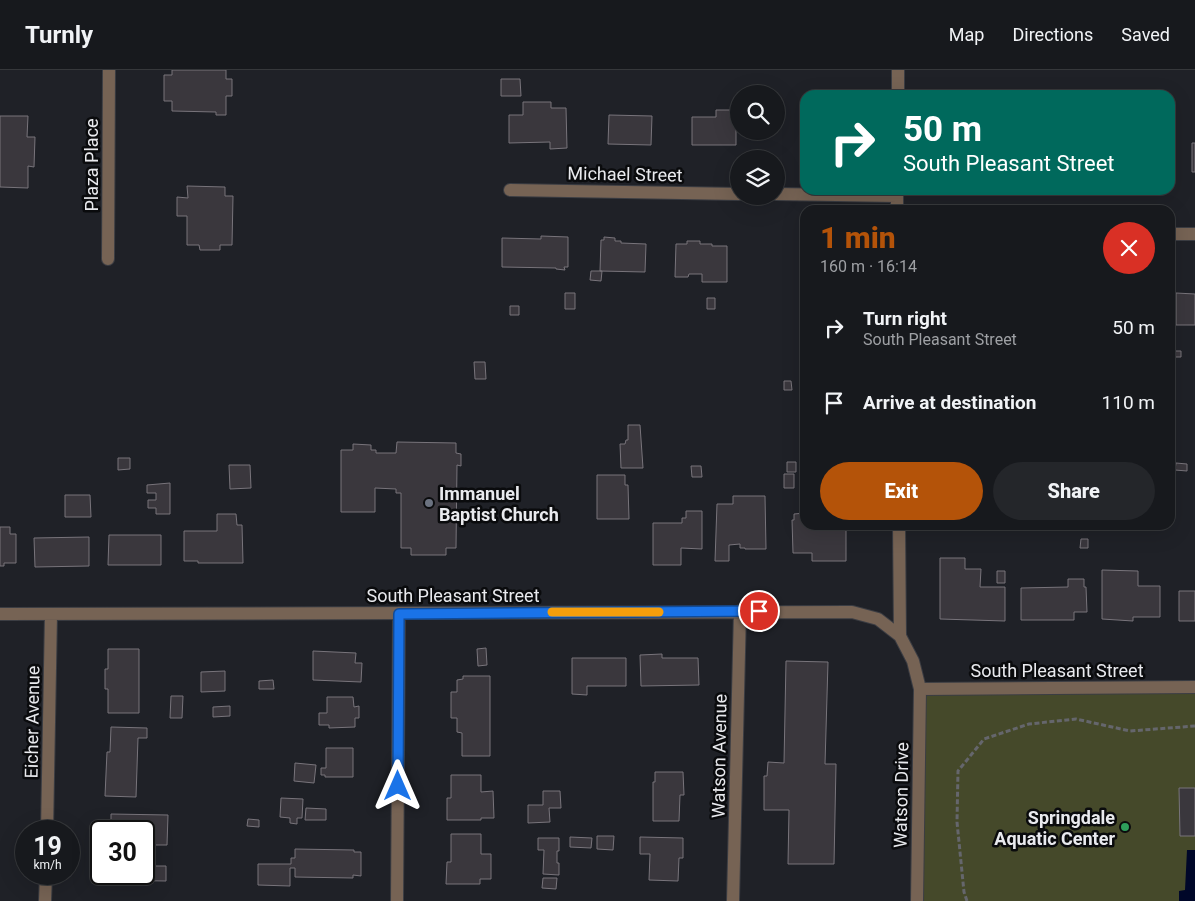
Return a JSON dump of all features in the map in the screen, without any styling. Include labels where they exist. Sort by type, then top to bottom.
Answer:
[{"type":"street","name":"Plaza Place","points":[[108,260],[109,70]]},
{"type":"street","points":[[898,70],[898,90]]},
{"type":"street","name":"Michael Street","points":[[510,190],[730,194]]},
{"type":"street","points":[[785,194],[800,194]]},
{"type":"street","points":[[1175,234],[1195,234]]},
{"type":"street","points":[[899,530],[900,636],[913,661],[920,689]]},
{"type":"street","name":"Watson Avenue","points":[[733,901],[740,611]]},
{"type":"street","name":"South Pleasant Street","points":[[0,614],[852,612],[878,619],[900,636]]},
{"type":"street","name":"Eicher Avenue","points":[[47,820],[52,614]]},
{"type":"street","points":[[397,901],[399,614]]},
{"type":"street","name":"South Pleasant Street","points":[[920,689],[1195,687]]},
{"type":"street","name":"Watson Drive","points":[[918,901],[920,689]]},
{"type":"street","points":[[45,901],[46,885]]},
{"type":"path","points":[[967,901],[964,892],[957,822],[958,770],[984,739],[1029,724],[1076,719],[1130,731],[1195,726]]},
{"type":"green space","points":[[1195,687],[1195,901],[917,901],[920,689]]},
{"type":"water","points":[[1187,850],[1195,850],[1195,901],[1179,901],[1179,891],[1185,890]]},
{"type":"building","points":[[172,70],[226,70],[226,79],[232,79],[232,96],[226,96],[226,115],[216,115],[216,112],[172,111],[172,101],[164,101],[164,75],[172,75]]},
{"type":"building","points":[[501,79],[520,79],[521,96],[501,96]]},
{"type":"building","points":[[523,102],[551,102],[551,108],[566,108],[567,148],[550,149],[550,142],[509,143],[509,115],[523,115]]},
{"type":"building","points":[[716,110],[730,110],[730,140],[736,140],[736,145],[692,145],[692,117],[716,117]]},
{"type":"building","points":[[609,115],[652,116],[651,145],[608,144]]},
{"type":"building","points":[[0,116],[28,116],[27,137],[35,137],[34,167],[28,166],[28,188],[0,187]]},
{"type":"building","points":[[1192,143],[1195,143],[1195,172],[1192,172]]},
{"type":"building","points":[[187,186],[225,187],[225,196],[233,196],[232,245],[220,245],[220,250],[200,250],[199,245],[187,245],[187,216],[177,216],[177,197],[188,198]]},
{"type":"building","points":[[541,236],[568,237],[568,267],[564,267],[565,270],[556,268],[502,267],[502,238],[541,239]]},
{"type":"building","points":[[604,237],[615,238],[615,241],[621,241],[621,243],[646,244],[645,272],[600,271],[601,240],[604,240]]},
{"type":"building","points":[[687,241],[700,241],[700,244],[712,244],[712,246],[727,246],[727,282],[702,282],[702,274],[675,277],[676,244],[687,244]]},
{"type":"building","points":[[591,271],[602,271],[601,281],[590,280]]},
{"type":"building","points":[[565,293],[575,293],[575,309],[565,309]]},
{"type":"building","points":[[1176,293],[1195,294],[1195,325],[1176,325]]},
{"type":"building","points":[[707,298],[715,298],[715,309],[707,309]]},
{"type":"building","points":[[510,306],[519,306],[519,315],[510,315]]},
{"type":"building","points":[[1175,351],[1181,351],[1181,357],[1175,357]]},
{"type":"building","points":[[474,362],[485,362],[486,379],[475,379]]},
{"type":"building","points":[[784,381],[791,381],[792,390],[784,390]]},
{"type":"building","points":[[628,425],[640,425],[643,468],[621,468],[620,444],[625,444],[626,440],[628,440]]},
{"type":"building","name":"Immanuel Baptist Church","points":[[397,442],[456,443],[456,453],[461,454],[461,466],[457,465],[456,548],[446,548],[446,555],[411,555],[411,548],[401,548],[401,493],[396,493],[396,489],[375,488],[375,512],[341,512],[341,450],[353,450],[353,444],[371,445],[371,450],[376,450],[376,453],[396,453]]},
{"type":"building","points":[[118,458],[130,458],[130,469],[118,470]]},
{"type":"building","points":[[787,462],[796,462],[796,472],[787,472]]},
{"type":"building","points":[[1176,463],[1187,464],[1187,471],[1175,470]]},
{"type":"building","points":[[229,465],[250,465],[251,488],[230,489]]},
{"type":"building","points":[[691,466],[701,466],[702,477],[692,477]]},
{"type":"building","points":[[784,474],[794,474],[794,488],[784,488]]},
{"type":"building","points":[[597,475],[625,475],[625,485],[628,485],[629,519],[597,519]]},
{"type":"building","points":[[170,483],[170,514],[156,514],[156,508],[148,508],[148,500],[156,500],[156,493],[147,493],[147,485]]},
{"type":"building","points":[[65,495],[90,495],[91,517],[65,517]]},
{"type":"building","points":[[733,496],[765,496],[766,549],[745,549],[740,548],[740,544],[729,545],[729,561],[715,561],[717,504],[733,504]]},
{"type":"building","points":[[686,511],[702,511],[702,549],[681,548],[681,565],[653,565],[653,523],[682,523],[682,518],[686,518]]},
{"type":"building","points":[[800,513],[800,530],[846,530],[846,561],[812,561],[812,553],[793,553],[792,520],[794,520],[794,514]]},
{"type":"building","points":[[217,514],[236,514],[237,525],[242,525],[243,563],[198,563],[198,561],[184,561],[184,531],[217,531]]},
{"type":"building","points":[[0,527],[10,527],[10,534],[16,534],[16,563],[4,563],[4,566],[0,566]]},
{"type":"building","points":[[109,535],[161,535],[161,565],[108,565]]},
{"type":"building","points":[[89,537],[89,566],[35,567],[34,538]]},
{"type":"building","points":[[1081,539],[1088,539],[1088,548],[1080,548]]},
{"type":"building","points":[[940,558],[965,558],[965,569],[981,569],[980,587],[1005,587],[1005,621],[940,619]]},
{"type":"building","points":[[1102,570],[1138,571],[1138,586],[1160,586],[1160,617],[1133,617],[1133,621],[1102,619]]},
{"type":"building","points":[[997,571],[1005,571],[1005,583],[997,583]]},
{"type":"building","points":[[1068,579],[1084,579],[1087,612],[1074,612],[1074,620],[1021,620],[1021,588],[1068,587]]},
{"type":"building","points":[[1179,591],[1195,591],[1195,621],[1179,621]]},
{"type":"building","points":[[486,648],[487,665],[478,666],[477,649]]},
{"type":"building","points":[[108,649],[139,649],[139,713],[108,713],[108,689],[105,689],[105,669],[108,669]]},
{"type":"building","points":[[313,651],[356,653],[355,663],[362,663],[361,682],[313,680]]},
{"type":"building","points":[[662,654],[662,658],[698,658],[699,685],[641,686],[640,655]]},
{"type":"building","points":[[572,658],[626,658],[626,686],[587,686],[587,695],[572,694]]},
{"type":"building","points":[[786,661],[828,662],[825,764],[836,764],[834,864],[788,864],[789,810],[764,810],[764,776],[767,776],[768,762],[784,763]]},
{"type":"building","points":[[225,671],[225,691],[201,692],[201,672]]},
{"type":"building","points":[[463,676],[490,676],[490,756],[462,756],[462,733],[457,732],[457,718],[451,718],[451,692],[457,692],[457,680],[463,679]]},
{"type":"building","points":[[273,680],[274,689],[259,689],[259,681]]},
{"type":"building","points":[[171,696],[183,696],[182,718],[170,718]]},
{"type":"building","points":[[327,697],[353,697],[354,707],[359,706],[359,718],[355,718],[355,727],[329,728],[329,725],[319,725],[319,713],[327,713]]},
{"type":"building","points":[[230,706],[230,716],[213,717],[213,707]]},
{"type":"building","points":[[111,727],[147,728],[147,738],[138,738],[136,797],[105,796],[107,752],[110,752]]},
{"type":"building","points":[[326,748],[353,748],[353,777],[325,777],[325,775],[321,775],[321,768],[326,768]]},
{"type":"building","points":[[295,763],[316,765],[314,783],[294,781]]},
{"type":"building","points":[[655,772],[683,772],[684,795],[680,795],[679,821],[653,821],[653,782],[655,782]]},
{"type":"building","points":[[451,775],[481,775],[481,792],[493,791],[494,818],[447,820],[447,798],[451,798]]},
{"type":"building","points":[[1179,788],[1195,788],[1195,836],[1180,836]]},
{"type":"building","points":[[543,791],[560,791],[561,808],[549,808],[550,822],[528,823],[528,805],[543,805]]},
{"type":"building","points":[[281,798],[303,799],[302,818],[297,818],[297,824],[290,823],[290,818],[280,817]]},
{"type":"building","points":[[306,808],[326,809],[326,820],[305,820]]},
{"type":"building","points":[[111,814],[168,815],[167,845],[155,845],[155,820],[111,820]]},
{"type":"building","points":[[248,819],[259,820],[259,827],[247,826]]},
{"type":"building","points":[[451,834],[481,834],[481,854],[491,854],[491,879],[480,879],[480,884],[446,884],[447,862],[451,862]]},
{"type":"building","points":[[597,836],[614,836],[613,850],[597,849]]},
{"type":"building","points":[[570,837],[592,838],[591,848],[570,847]]},
{"type":"building","points":[[640,837],[683,838],[683,858],[679,858],[678,881],[649,880],[650,854],[640,854]]},
{"type":"building","points":[[538,838],[559,838],[557,863],[559,863],[559,875],[543,874],[544,850],[538,850]]},
{"type":"building","points":[[295,849],[354,850],[354,852],[361,852],[361,876],[353,875],[353,878],[295,877],[295,868],[290,868],[290,886],[258,885],[258,864],[291,864],[291,858],[295,858]]},
{"type":"building","points":[[155,866],[166,866],[166,881],[155,881]]},
{"type":"building","points":[[543,878],[557,878],[556,889],[542,888]]},
{"type":"slow traffic","points":[[552,612],[659,612]]},
{"type":"place","name":"Immanuel Baptist Church","points":[[429,503]]},
{"type":"place","name":"Springdale Aquatic Center","points":[[1125,827]]},
{"type":"route","points":[[398,786],[399,614],[759,611]]}]
